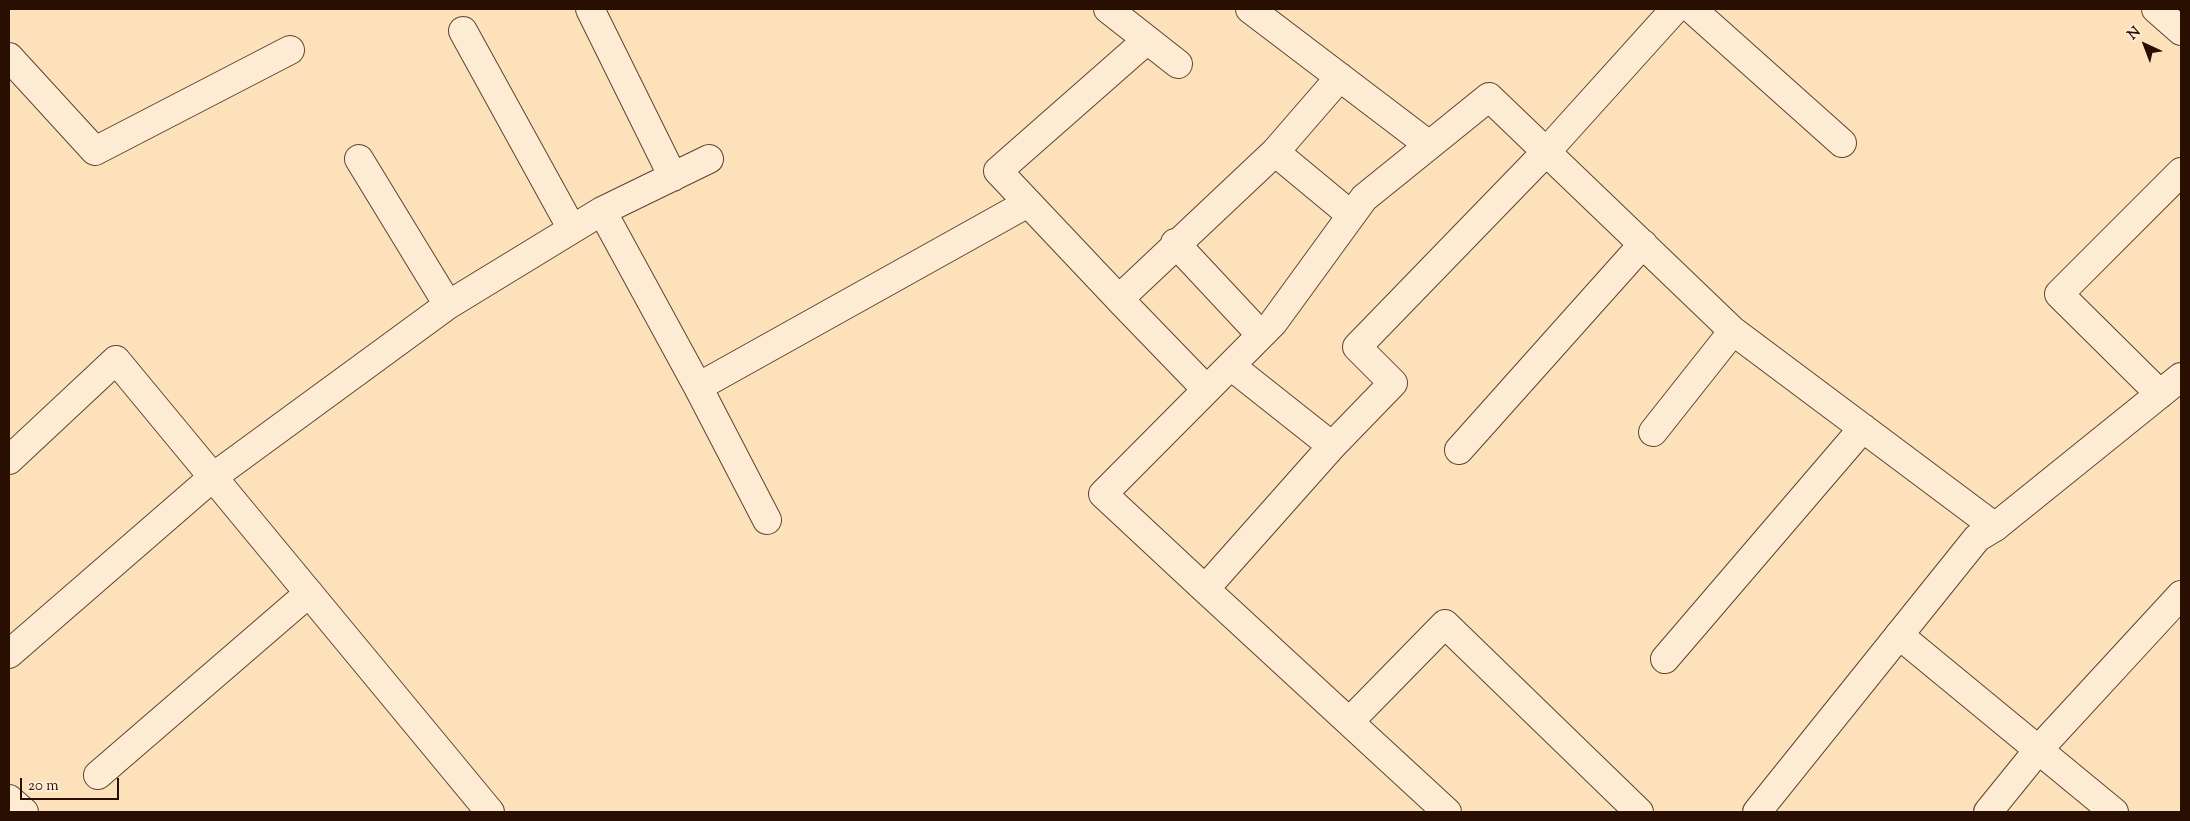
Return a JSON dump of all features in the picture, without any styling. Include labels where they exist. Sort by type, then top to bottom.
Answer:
[{"type":"street","points":[[590,9],[673,177]]},
{"type":"street","points":[[1108,9],[1178,64]]},
{"type":"street","points":[[1250,9],[1429,145]]},
{"type":"street","points":[[1206,589],[1332,446],[1393,383],[1357,347],[1546,152],[1675,9]]},
{"type":"street","points":[[1692,9],[1842,143]]},
{"type":"street","points":[[2156,9],[2181,31]]},
{"type":"street","points":[[463,31],[572,229]]},
{"type":"street","points":[[1147,40],[998,171],[1118,299],[1206,389]]},
{"type":"street","points":[[9,57],[95,151],[290,50]]},
{"type":"street","points":[[1118,299],[1275,152],[1340,77]]},
{"type":"street","points":[[1447,812],[1103,494],[1273,323],[1364,198],[1489,97],[1733,331],[1995,527]]},
{"type":"street","points":[[1275,152],[1351,215]]},
{"type":"street","points":[[359,159],[448,305]]},
{"type":"street","points":[[9,654],[213,477],[448,305],[602,211],[709,159]]},
{"type":"street","points":[[2160,394],[2059,294],[2181,172]]},
{"type":"street","points":[[698,387],[1028,203]]},
{"type":"street","points":[[602,211],[698,387],[767,520]]},
{"type":"street","points":[[1176,243],[1261,335]]},
{"type":"street","points":[[1459,450],[1643,244]]},
{"type":"street","points":[[1653,432],[1733,331]]},
{"type":"street","points":[[9,460],[116,360],[490,812]]},
{"type":"street","points":[[1231,366],[1332,446]]},
{"type":"street","points":[[1757,812],[1977,538],[1995,527],[2181,377]]},
{"type":"street","points":[[1665,659],[1862,428]]},
{"type":"street","points":[[98,775],[309,593]]},
{"type":"street","points":[[1988,812],[2039,749],[2181,595]]},
{"type":"street","points":[[1350,721],[1445,624],[1638,812]]},
{"type":"street","points":[[1899,635],[2114,812]]},
{"type":"street","points":[[9,799],[24,812]]}]
